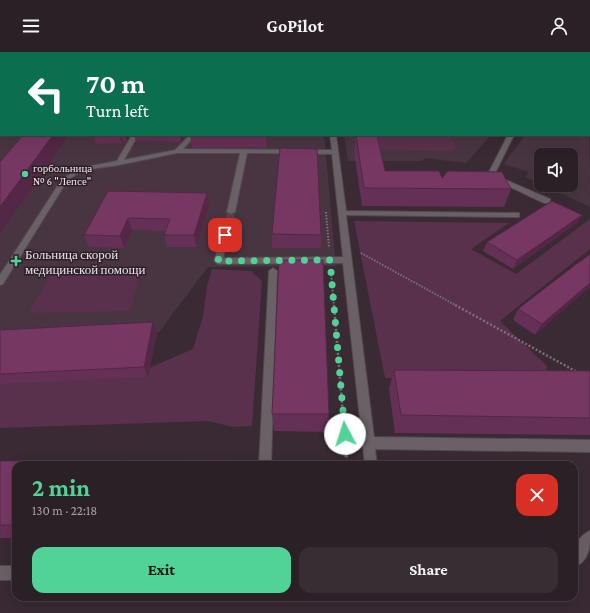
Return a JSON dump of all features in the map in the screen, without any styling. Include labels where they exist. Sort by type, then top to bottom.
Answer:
[{"type":"street","points":[[119,163],[134,136]]},
{"type":"street","points":[[177,151],[192,136]]},
{"type":"street","points":[[333,136],[370,461]]},
{"type":"street","points":[[510,136],[490,176],[547,202]]},
{"type":"street","points":[[0,282],[68,176],[82,169],[177,151],[335,152]]},
{"type":"street","points":[[231,212],[244,152]]},
{"type":"street","points":[[342,213],[516,214]]},
{"type":"street","points":[[229,222],[218,261],[348,260]]},
{"type":"street","points":[[265,461],[273,271]]},
{"type":"street","points":[[368,442],[590,446]]},
{"type":"street","points":[[578,554],[590,538]]},
{"type":"street","points":[[0,573],[12,573]]},
{"type":"path","points":[[327,230],[347,461]]},
{"type":"path","points":[[346,244],[583,376]]},
{"type":"shaded area","points":[[0,136],[159,136],[156,142],[169,142],[180,136],[324,136],[336,266],[208,267],[159,332],[0,341]]},
{"type":"shaded area","points":[[344,136],[490,136],[466,163],[426,158],[421,161],[348,161]]},
{"type":"shaded area","points":[[353,136],[450,136],[456,147],[451,151],[362,149],[355,145]]},
{"type":"shaded area","points":[[524,136],[589,136],[590,207],[558,192],[578,192],[578,148],[534,148],[534,181],[525,177],[529,172],[504,164]]},
{"type":"shaded area","points":[[590,219],[590,249],[500,321],[547,366],[545,380],[385,378],[354,221],[509,223],[471,249],[516,274]]},
{"type":"shaded area","points":[[212,269],[251,271],[262,281],[252,426],[233,427],[208,421],[0,428],[0,377],[135,374],[193,349],[203,316],[207,286]]},
{"type":"shaded area","points":[[140,273],[130,311],[29,313],[51,274]]},
{"type":"building","points":[[22,136],[52,136],[0,207],[0,162]]},
{"type":"building","points":[[356,136],[377,136],[385,171],[439,171],[442,178],[448,171],[502,172],[511,189],[364,188]]},
{"type":"building","points":[[280,148],[317,149],[321,235],[272,234]]},
{"type":"building","points":[[108,191],[207,193],[194,235],[164,235],[170,219],[128,218],[120,236],[84,235]]},
{"type":"building","points":[[552,201],[582,215],[517,260],[487,242]]},
{"type":"building","points":[[590,254],[590,283],[542,324],[518,309],[579,262]]},
{"type":"building","points":[[279,260],[323,260],[329,414],[272,414]]},
{"type":"building","points":[[153,322],[144,367],[0,374],[0,330]]},
{"type":"building","points":[[394,370],[590,371],[590,418],[401,415]]},
{"type":"building","points":[[231,460],[12,461],[12,525],[0,525],[0,461]]},
{"type":"tunnel","points":[[229,222],[231,212]]},
{"type":"place","name":"горбольница № 6 \"Лепсе\"","points":[[25,174]]},
{"type":"place","name":"Больница скорой медицинской помощи","points":[[16,261]]},
{"type":"route","points":[[225,235],[218,261],[330,260],[345,434]]}]
